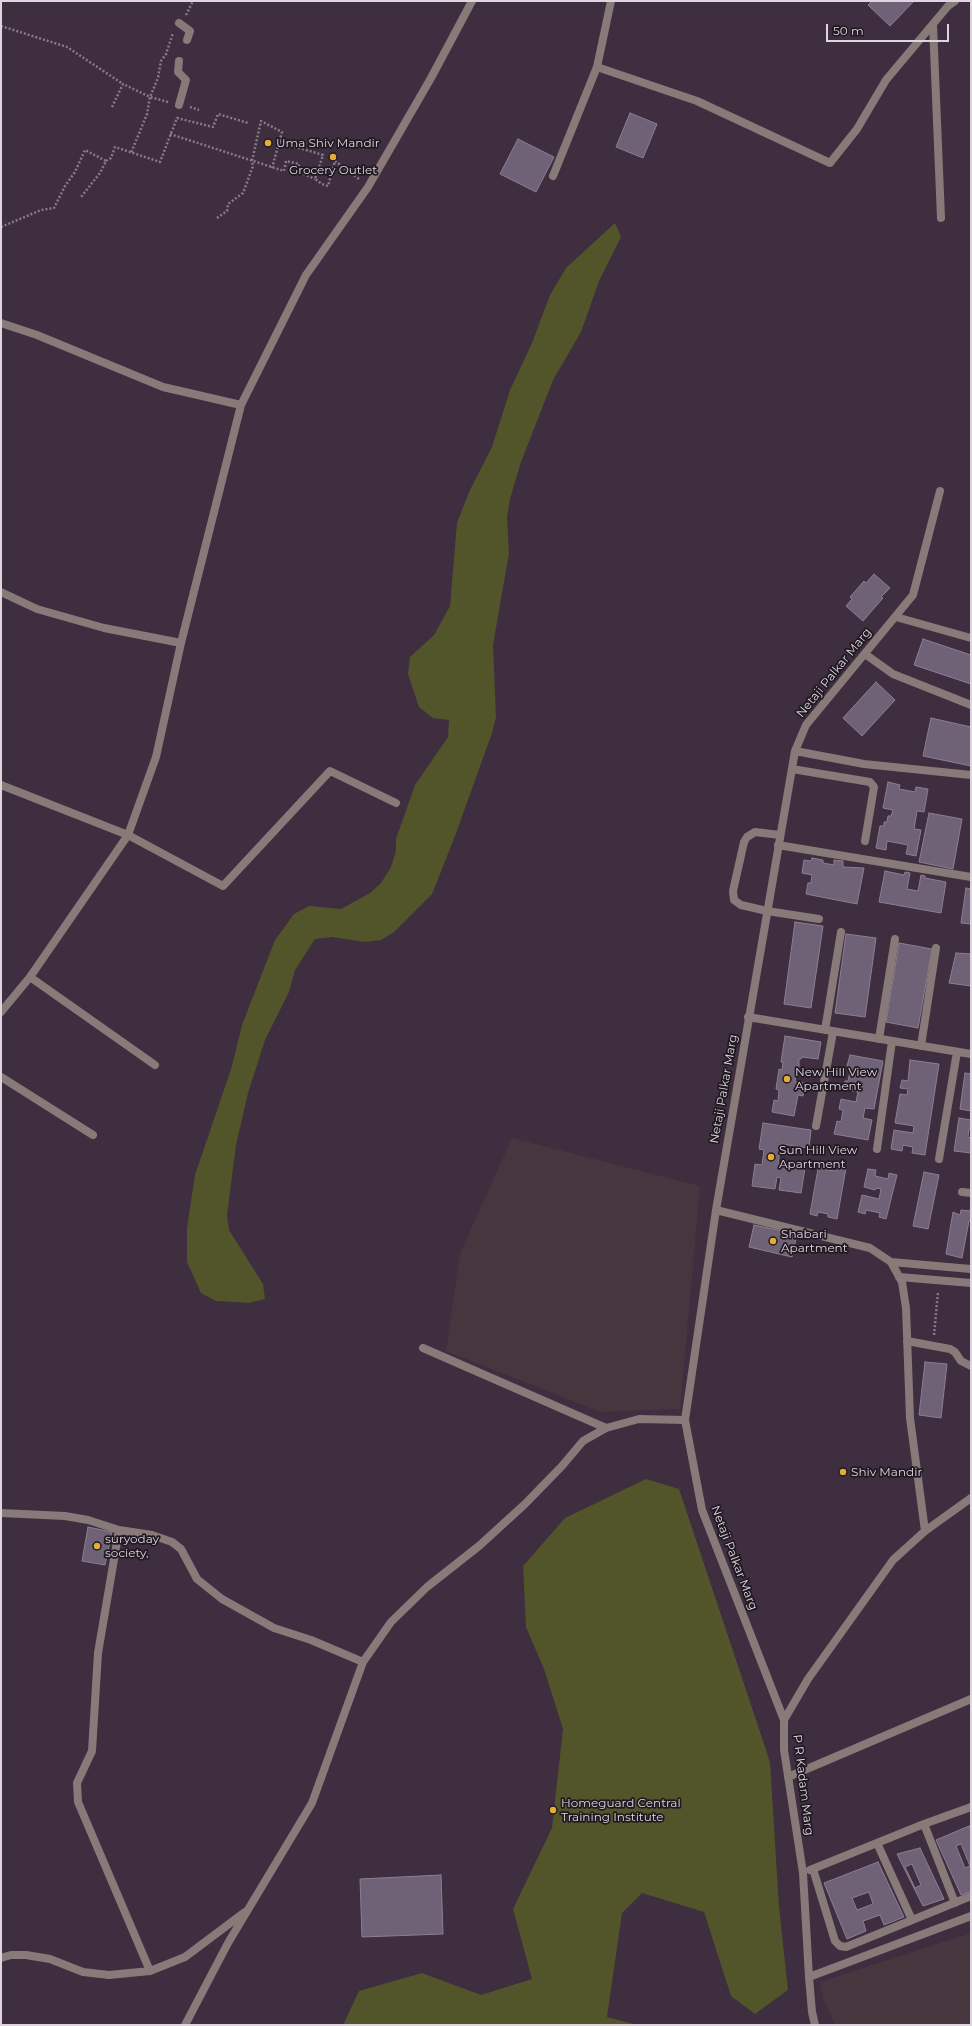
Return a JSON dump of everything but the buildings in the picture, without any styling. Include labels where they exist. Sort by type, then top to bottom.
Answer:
[{"type":"street","points":[[1,1012],[30,977],[128,835],[156,757],[181,643],[241,405],[306,275],[368,187],[431,78],[472,1]]},
{"type":"street","points":[[553,176],[597,67],[611,1]]},
{"type":"street","points":[[597,67],[697,101],[830,163],[857,129],[886,80],[955,1]]},
{"type":"street","points":[[179,24],[190,31],[187,40]]},
{"type":"street","points":[[933,25],[941,218]]},
{"type":"street","points":[[179,61],[178,72],[186,80],[179,105]]},
{"type":"street","points":[[1,323],[37,335],[163,387],[241,405]]},
{"type":"street","name":"Netaji Palkar Marg","points":[[784,1720],[702,1510],[685,1420],[716,1210],[748,1017],[795,752],[806,726],[913,595],[940,491]]},
{"type":"street","points":[[1,592],[38,609],[104,628],[181,643]]},
{"type":"street","points":[[896,617],[971,638]]},
{"type":"street","points":[[865,654],[893,674],[971,705]]},
{"type":"street","points":[[795,752],[864,764],[971,775]]},
{"type":"street","points":[[792,769],[870,782],[874,787],[865,841]]},
{"type":"street","points":[[1,785],[128,835],[223,886],[330,771],[396,803]]},
{"type":"street","points":[[780,835],[755,832],[747,837],[744,842],[733,891],[734,900],[741,905],[767,911],[819,919]]},
{"type":"street","points":[[778,845],[971,877]]},
{"type":"street","points":[[816,1126],[841,932]]},
{"type":"street","points":[[879,1039],[895,939]]},
{"type":"street","points":[[921,1046],[936,948]]},
{"type":"street","points":[[30,977],[155,1065]]},
{"type":"street","points":[[748,1017],[971,1054]]},
{"type":"street","points":[[877,1149],[892,1041]]},
{"type":"street","points":[[939,1160],[957,1052]]},
{"type":"street","points":[[1,1077],[93,1134]]},
{"type":"street","points":[[962,1192],[971,1193]]},
{"type":"street","points":[[716,1210],[870,1248],[891,1262],[902,1282],[906,1308],[910,1418],[925,1531]]},
{"type":"street","points":[[891,1262],[971,1269]]},
{"type":"street","points":[[899,1276],[971,1283]]},
{"type":"street","points":[[907,1341],[950,1349],[955,1352],[961,1361],[971,1366]]},
{"type":"street","points":[[423,1348],[606,1428]]},
{"type":"street","points":[[185,2025],[228,1943],[312,1803],[363,1662],[391,1622],[427,1587],[479,1546],[525,1504],[562,1466],[583,1441],[606,1428],[639,1420],[685,1420]]},
{"type":"street","name":"P R Kadam Marg","points":[[815,2025],[812,2012],[809,1977],[803,1873],[784,1750],[784,1720],[808,1679],[893,1560],[925,1531],[971,1498]]},
{"type":"street","points":[[1,1513],[65,1516],[88,1520],[119,1530],[152,1535],[172,1542],[181,1549],[197,1579],[222,1599],[274,1628],[311,1640],[363,1662]]},
{"type":"street","points":[[119,1530],[98,1653],[92,1751],[86,1766],[80,1774],[77,1789],[78,1802],[150,1971]]},
{"type":"street","points":[[788,1778],[971,1699]]},
{"type":"street","points":[[803,1873],[924,1824],[971,1807]]},
{"type":"street","points":[[924,1824],[955,1903]]},
{"type":"street","points":[[877,1843],[912,1920]]},
{"type":"street","points":[[813,1869],[835,1941],[840,1946],[846,1947],[971,1896]]},
{"type":"street","points":[[1,1958],[11,1955],[38,1957],[50,1959],[83,1972],[109,1975],[150,1971],[185,1957],[248,1910]]},
{"type":"street","points":[[809,1977],[971,1916]]},
{"type":"path","points":[[1,26],[67,47],[122,84],[150,97],[147,114],[132,152]]},
{"type":"path","points":[[112,107],[122,84]]},
{"type":"path","points":[[81,197],[100,173],[106,161],[111,158],[115,147],[160,162],[177,118],[213,126],[218,114],[248,123]]},
{"type":"path","points":[[218,218],[227,211],[228,204],[243,193],[253,166],[252,161],[261,121],[282,132],[272,168]]},
{"type":"path","points":[[170,134],[284,171],[286,161],[299,164],[299,172],[328,186],[334,161],[368,187]]},
{"type":"path","points":[[280,142],[323,155],[315,179]]},
{"type":"path","points":[[1,227],[41,210],[54,208],[65,186],[75,172],[85,150],[106,161]]},
{"type":"path","points":[[933,1345],[939,1280]]},
{"type":"shaded area","points":[[512,1138],[700,1186],[680,1409],[600,1412],[446,1351],[460,1253]]},
{"type":"shaded area","points":[[971,1933],[971,2025],[835,2025],[823,1998],[820,1982]]},
{"type":"green space","points":[[615,223],[621,237],[599,281],[581,332],[553,380],[521,462],[510,499],[507,517],[509,553],[493,645],[496,717],[492,733],[455,836],[432,894],[394,932],[381,940],[365,942],[332,937],[315,939],[295,970],[289,992],[265,1040],[248,1093],[236,1145],[227,1215],[229,1230],[263,1284],[265,1299],[249,1303],[216,1301],[201,1293],[187,1262],[187,1228],[195,1175],[232,1066],[242,1025],[275,940],[294,914],[309,906],[341,909],[370,893],[381,883],[391,867],[396,851],[396,839],[415,785],[448,737],[449,720],[433,718],[419,707],[408,674],[410,657],[434,635],[450,606],[457,523],[469,492],[492,447],[510,390],[532,343],[550,295],[566,268]]},
{"type":"green space","points":[[646,1479],[679,1489],[770,1762],[779,1907],[788,1990],[755,2014],[731,1996],[704,1912],[642,1893],[622,1913],[607,2017],[637,2025],[343,2025],[359,1991],[422,1973],[481,1995],[532,1979],[513,1909],[552,1828],[563,1729],[544,1669],[526,1627],[523,1566],[565,1518]]},
{"type":"place","name":"Uma Shiv Mandir","points":[[268,143]]},
{"type":"place","name":"Grocery Outlet","points":[[333,157]]},
{"type":"place","name":"New Hill View Apartment","points":[[787,1079]]},
{"type":"place","name":"Sun Hill View Apartment","points":[[771,1157]]},
{"type":"place","name":"Shabari Apartment","points":[[773,1241]]},
{"type":"place","name":"Shiv Mandir","points":[[843,1472]]},
{"type":"place","name":"suryoday society,","points":[[97,1546]]},
{"type":"place","name":"Homeguard Central Training Institute","points":[[553,1810]]}]
